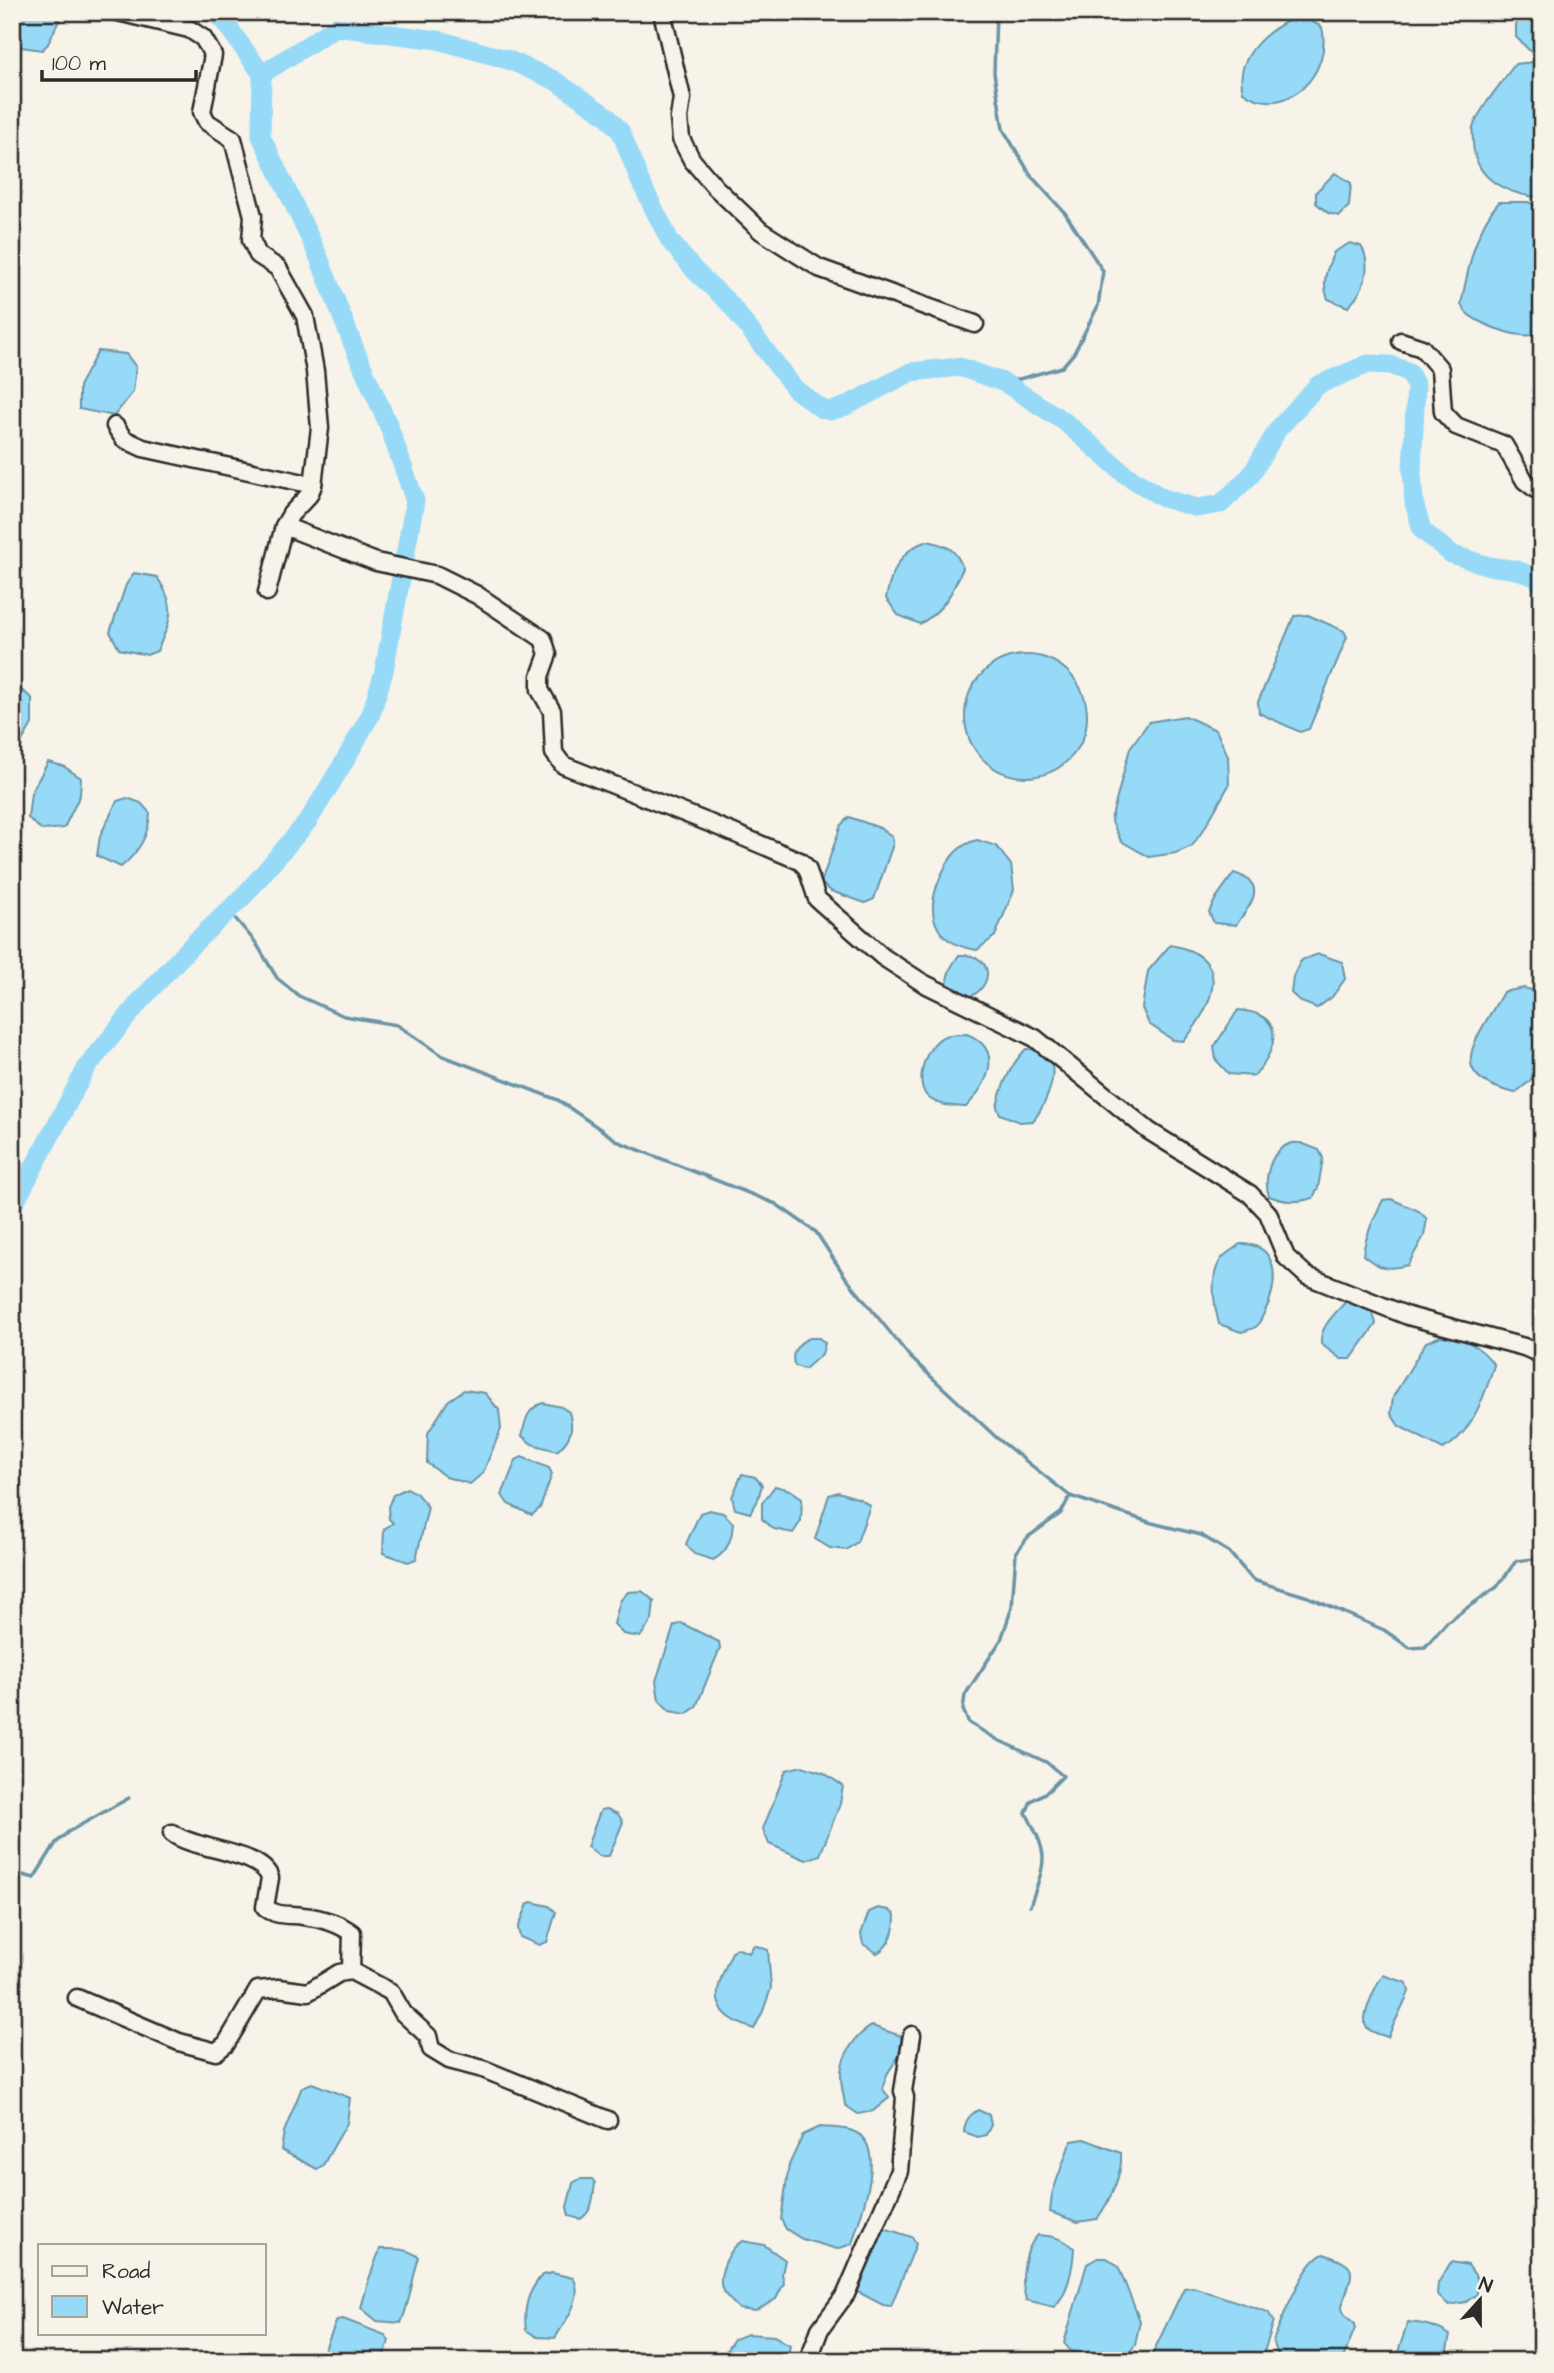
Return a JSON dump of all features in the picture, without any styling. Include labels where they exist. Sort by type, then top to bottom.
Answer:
[{"type":"street","points":[[118,12],[189,29],[203,38],[213,55],[202,112],[208,122],[233,139],[254,216],[251,240],[258,255],[278,268],[305,316],[320,428],[313,485],[309,495],[284,526],[267,592]]},
{"type":"street","points":[[662,12],[682,98],[679,118],[681,139],[692,160],[715,187],[761,231],[819,268],[975,324]]},
{"type":"street","points":[[1401,341],[1422,348],[1440,369],[1443,412],[1456,426],[1504,445],[1525,481],[1542,494]]},
{"type":"street","points":[[115,426],[124,439],[144,448],[313,485]]},
{"type":"street","points":[[284,526],[376,562],[437,575],[477,595],[543,639],[548,654],[540,676],[540,690],[552,711],[554,753],[563,765],[800,861],[807,869],[817,899],[883,957],[923,983],[1035,1038],[1149,1131],[1250,1194],[1268,1213],[1286,1257],[1307,1276],[1408,1316],[1524,1347],[1542,1355]]},
{"type":"street","points":[[172,1833],[262,1866],[270,1878],[265,1907],[268,1910],[279,1915],[323,1919],[352,1933],[351,1971]]},
{"type":"street","points":[[77,1998],[179,2042],[216,2052],[226,2044],[258,1990],[308,1992],[338,1973],[351,1971],[391,1992],[403,2013],[428,2036],[431,2049],[440,2055],[484,2069],[608,2120]]},
{"type":"street","points":[[808,2361],[821,2329],[846,2294],[898,2171],[905,2097],[903,2091],[912,2035]]},
{"type":"water","points":[[13,12],[63,12],[48,44],[42,50],[21,47],[12,41]]},
{"type":"water","points":[[1520,12],[1542,12],[1542,56],[1532,53],[1516,37]]},
{"type":"water","points":[[1292,19],[1309,20],[1322,27],[1324,44],[1313,76],[1303,88],[1290,97],[1275,101],[1259,100],[1243,92],[1241,80],[1247,58],[1271,31]]},
{"type":"water","points":[[1542,63],[1541,198],[1506,189],[1487,176],[1475,156],[1473,143],[1473,127],[1492,95],[1515,64]]},
{"type":"water","points":[[1335,173],[1351,183],[1349,206],[1339,216],[1328,213],[1316,203],[1316,192]]},
{"type":"water","points":[[1499,202],[1528,202],[1542,208],[1542,330],[1536,334],[1517,334],[1494,328],[1474,318],[1461,305],[1478,237]]},
{"type":"water","points":[[1350,243],[1361,246],[1365,254],[1366,270],[1362,286],[1348,307],[1328,299],[1325,281],[1334,252]]},
{"type":"water","points":[[98,351],[126,354],[136,367],[133,392],[114,416],[79,409],[79,386]]},
{"type":"water","points":[[928,541],[950,549],[963,568],[946,600],[920,624],[898,615],[886,598],[894,571],[904,556],[919,544]]},
{"type":"water","points":[[134,573],[157,577],[170,606],[169,622],[157,651],[147,655],[119,649],[110,632],[126,585]]},
{"type":"water","points":[[1308,615],[1344,631],[1347,637],[1309,729],[1300,732],[1259,713],[1258,702],[1294,616]]},
{"type":"water","points":[[1026,655],[1049,659],[1069,673],[1083,693],[1087,716],[1083,739],[1069,759],[1049,773],[1026,777],[1003,773],[983,759],[969,739],[965,716],[969,693],[983,673],[1003,659]]},
{"type":"water","points":[[12,683],[32,698],[32,724],[18,748],[12,750]]},
{"type":"water","points":[[1185,716],[1216,730],[1228,756],[1229,785],[1192,846],[1176,853],[1149,857],[1121,841],[1111,820],[1130,748],[1149,722]]},
{"type":"water","points":[[48,762],[63,766],[81,778],[80,795],[64,828],[42,830],[28,818],[31,793]]},
{"type":"water","points":[[127,798],[141,803],[150,813],[141,843],[133,856],[121,867],[97,856],[100,836],[117,801]]},
{"type":"water","points":[[849,817],[880,828],[892,836],[893,844],[874,899],[865,903],[831,891],[821,883],[841,825]]},
{"type":"water","points":[[977,840],[996,846],[1011,865],[1014,890],[995,936],[977,950],[963,947],[943,934],[937,926],[933,904],[935,891],[950,859],[964,845]]},
{"type":"water","points":[[1234,873],[1251,883],[1254,895],[1236,925],[1214,923],[1209,912]]},
{"type":"water","points":[[1170,945],[1204,959],[1211,970],[1213,983],[1204,1012],[1184,1041],[1173,1040],[1149,1024],[1142,1008],[1148,971]]},
{"type":"water","points":[[1319,954],[1342,962],[1345,979],[1332,997],[1317,1008],[1301,1002],[1291,993],[1293,977],[1301,960]]},
{"type":"water","points":[[959,955],[979,959],[987,972],[983,986],[969,997],[948,987],[947,983],[948,974]]},
{"type":"water","points":[[1524,988],[1542,993],[1542,1062],[1530,1081],[1515,1093],[1492,1086],[1478,1076],[1471,1065],[1472,1053],[1476,1039],[1503,992]]},
{"type":"water","points":[[1238,1010],[1264,1018],[1271,1025],[1273,1043],[1254,1076],[1229,1074],[1216,1060],[1214,1047]]},
{"type":"water","points":[[953,1034],[967,1034],[986,1049],[989,1068],[986,1078],[966,1107],[937,1103],[924,1092],[923,1064],[938,1040]]},
{"type":"water","points":[[1026,1049],[1040,1051],[1048,1057],[1052,1066],[1052,1077],[1045,1101],[1033,1121],[1020,1122],[1000,1114],[997,1107],[1007,1076]]},
{"type":"water","points":[[1292,1143],[1301,1143],[1319,1150],[1323,1158],[1318,1188],[1313,1198],[1291,1201],[1269,1196],[1267,1182],[1273,1159],[1282,1148]]},
{"type":"water","points":[[1391,1199],[1419,1211],[1427,1219],[1424,1236],[1408,1265],[1394,1268],[1379,1266],[1363,1255],[1373,1220],[1383,1200]]},
{"type":"water","points":[[1240,1244],[1253,1245],[1263,1250],[1273,1267],[1274,1278],[1270,1300],[1259,1323],[1241,1332],[1219,1324],[1214,1290],[1218,1265],[1224,1256]]},
{"type":"water","points":[[1348,1299],[1370,1310],[1376,1324],[1351,1359],[1341,1359],[1321,1344],[1321,1337],[1330,1320]]},
{"type":"water","points":[[1441,1336],[1457,1338],[1471,1344],[1484,1353],[1494,1365],[1476,1413],[1462,1434],[1443,1449],[1399,1426],[1391,1414],[1393,1397],[1426,1342]]},
{"type":"water","points":[[810,1338],[819,1338],[825,1343],[822,1354],[805,1369],[795,1366],[793,1357],[796,1349]]},
{"type":"water","points":[[464,1390],[485,1393],[499,1410],[501,1429],[483,1473],[470,1484],[446,1477],[427,1463],[428,1433],[448,1401]]},
{"type":"water","points":[[543,1403],[561,1407],[569,1412],[570,1433],[557,1451],[532,1444],[522,1436],[530,1412]]},
{"type":"water","points":[[522,1457],[549,1468],[552,1474],[540,1508],[532,1515],[508,1504],[502,1495],[516,1460]]},
{"type":"water","points":[[742,1474],[755,1477],[762,1485],[757,1502],[750,1513],[735,1509],[732,1497]]},
{"type":"water","points":[[775,1486],[790,1490],[802,1498],[801,1521],[793,1533],[774,1529],[762,1519],[762,1503]]},
{"type":"water","points":[[407,1488],[416,1493],[428,1507],[416,1559],[408,1562],[383,1553],[384,1529],[393,1523],[389,1519],[388,1507],[393,1495]]},
{"type":"water","points":[[838,1492],[860,1499],[870,1506],[857,1542],[846,1550],[830,1548],[815,1539],[829,1495]]},
{"type":"water","points":[[709,1510],[723,1513],[733,1523],[728,1544],[713,1560],[694,1554],[686,1544],[700,1513]]},
{"type":"water","points":[[642,1591],[654,1601],[652,1620],[640,1637],[623,1634],[614,1624],[620,1601],[628,1592]]},
{"type":"water","points":[[681,1623],[719,1642],[720,1648],[696,1707],[686,1714],[670,1711],[659,1700],[656,1681],[674,1626]]},
{"type":"water","points":[[802,1766],[824,1773],[843,1786],[840,1804],[820,1855],[806,1860],[769,1844],[763,1829],[786,1770]]},
{"type":"water","points":[[607,1809],[618,1814],[623,1822],[609,1856],[599,1856],[587,1847],[601,1810]]},
{"type":"water","points":[[531,1902],[549,1906],[556,1912],[547,1942],[539,1945],[520,1937],[518,1928]]},
{"type":"water","points":[[878,1908],[889,1910],[895,1915],[891,1937],[886,1946],[877,1953],[863,1944],[861,1934],[869,1912]]},
{"type":"water","points":[[754,1945],[768,1950],[771,1988],[754,2029],[727,2016],[718,1999],[718,1989],[732,1952],[736,1948],[749,1953]]},
{"type":"water","points":[[1383,1975],[1407,1983],[1409,1992],[1388,2037],[1371,2031],[1365,2023],[1370,2001]]},
{"type":"water","points":[[872,2026],[901,2036],[900,2052],[887,2074],[883,2089],[889,2098],[873,2111],[858,2114],[845,2105],[841,2070],[850,2048],[860,2035]]},
{"type":"water","points":[[312,2083],[350,2098],[347,2123],[323,2165],[317,2169],[281,2150],[284,2132],[302,2087]]},
{"type":"water","points":[[978,2110],[989,2115],[991,2125],[986,2135],[978,2137],[964,2132],[968,2119]]},
{"type":"water","points":[[820,2127],[858,2134],[868,2147],[871,2160],[868,2189],[852,2244],[837,2249],[802,2239],[786,2229],[781,2219],[789,2165],[803,2135]]},
{"type":"water","points":[[1084,2139],[1121,2153],[1121,2161],[1114,2188],[1097,2219],[1078,2222],[1050,2212],[1052,2194],[1069,2146],[1072,2141]]},
{"type":"water","points":[[580,2179],[592,2179],[595,2183],[590,2208],[580,2219],[569,2216],[567,2207],[573,2183]]},
{"type":"water","points":[[887,2229],[912,2237],[916,2244],[891,2306],[883,2305],[858,2292],[880,2231]]},
{"type":"water","points":[[1038,2235],[1057,2238],[1074,2248],[1069,2280],[1054,2307],[1026,2300],[1024,2292],[1026,2257]]},
{"type":"water","points":[[743,2241],[764,2245],[785,2260],[782,2274],[784,2283],[776,2299],[755,2311],[739,2309],[725,2294],[721,2285],[725,2263],[733,2249]]},
{"type":"water","points":[[380,2249],[396,2249],[419,2257],[401,2323],[377,2321],[361,2308]]},
{"type":"water","points":[[1324,2254],[1343,2262],[1350,2270],[1350,2281],[1342,2307],[1345,2315],[1355,2324],[1355,2328],[1342,2361],[1293,2361],[1278,2355],[1273,2341],[1301,2279],[1316,2259]]},
{"type":"water","points":[[1098,2258],[1107,2258],[1118,2266],[1140,2321],[1135,2345],[1123,2361],[1083,2358],[1064,2343],[1087,2264]]},
{"type":"water","points":[[1451,2262],[1468,2265],[1477,2278],[1477,2294],[1466,2302],[1449,2305],[1437,2295],[1438,2283]]},
{"type":"water","points":[[552,2273],[573,2278],[577,2293],[568,2317],[555,2338],[537,2337],[526,2330],[528,2300],[542,2275]]},
{"type":"water","points":[[1193,2287],[1268,2312],[1274,2321],[1261,2361],[1149,2361],[1184,2288]]},
{"type":"water","points":[[343,2319],[385,2335],[389,2341],[382,2361],[320,2361],[337,2320]]},
{"type":"water","points":[[1408,2322],[1430,2325],[1450,2335],[1445,2361],[1395,2361]]},
{"type":"water","points":[[748,2334],[774,2336],[790,2345],[787,2361],[719,2361],[734,2339]]},
{"type":"waterway","points":[[12,1208],[87,1067],[141,1000],[193,944],[243,897],[308,821],[344,762],[371,714],[384,671],[415,501],[388,424],[317,253],[261,136],[262,74],[223,20],[213,12]]},
{"type":"waterway","points":[[996,12],[994,73],[1003,129],[1032,177],[1065,213],[1103,271],[1098,306],[1074,353],[1062,367],[1005,383]]},
{"type":"waterway","points":[[262,74],[336,27],[438,40],[509,60],[554,80],[607,116],[621,132],[640,181],[670,241],[695,271],[730,304],[795,389],[822,409],[831,411],[844,407],[911,372],[960,367],[1005,383],[1065,422],[1126,475],[1163,498],[1197,508],[1221,504],[1251,475],[1278,429],[1318,385],[1368,364],[1390,365],[1409,372],[1416,386],[1412,471],[1414,503],[1422,530],[1451,554],[1489,566],[1517,570],[1537,578],[1542,586]]},
{"type":"waterway","points":[[230,912],[256,943],[277,978],[299,996],[344,1016],[397,1025],[443,1056],[558,1100],[619,1142],[776,1204],[816,1232],[846,1278],[910,1357],[997,1438],[1070,1496],[1152,1523],[1201,1535],[1229,1552],[1253,1580],[1308,1597],[1384,1630],[1410,1648],[1425,1647],[1448,1621],[1497,1587],[1516,1561],[1542,1558]]},
{"type":"waterway","points":[[1030,1906],[1040,1878],[1043,1859],[1039,1840],[1026,1813],[1031,1801],[1048,1791],[1063,1776],[1046,1762],[969,1723],[963,1710],[965,1695],[1001,1640],[1012,1607],[1016,1553],[1028,1537],[1061,1513],[1070,1496]]},
{"type":"waterway","points":[[12,1872],[34,1878],[56,1843],[68,1832],[129,1798]]}]
